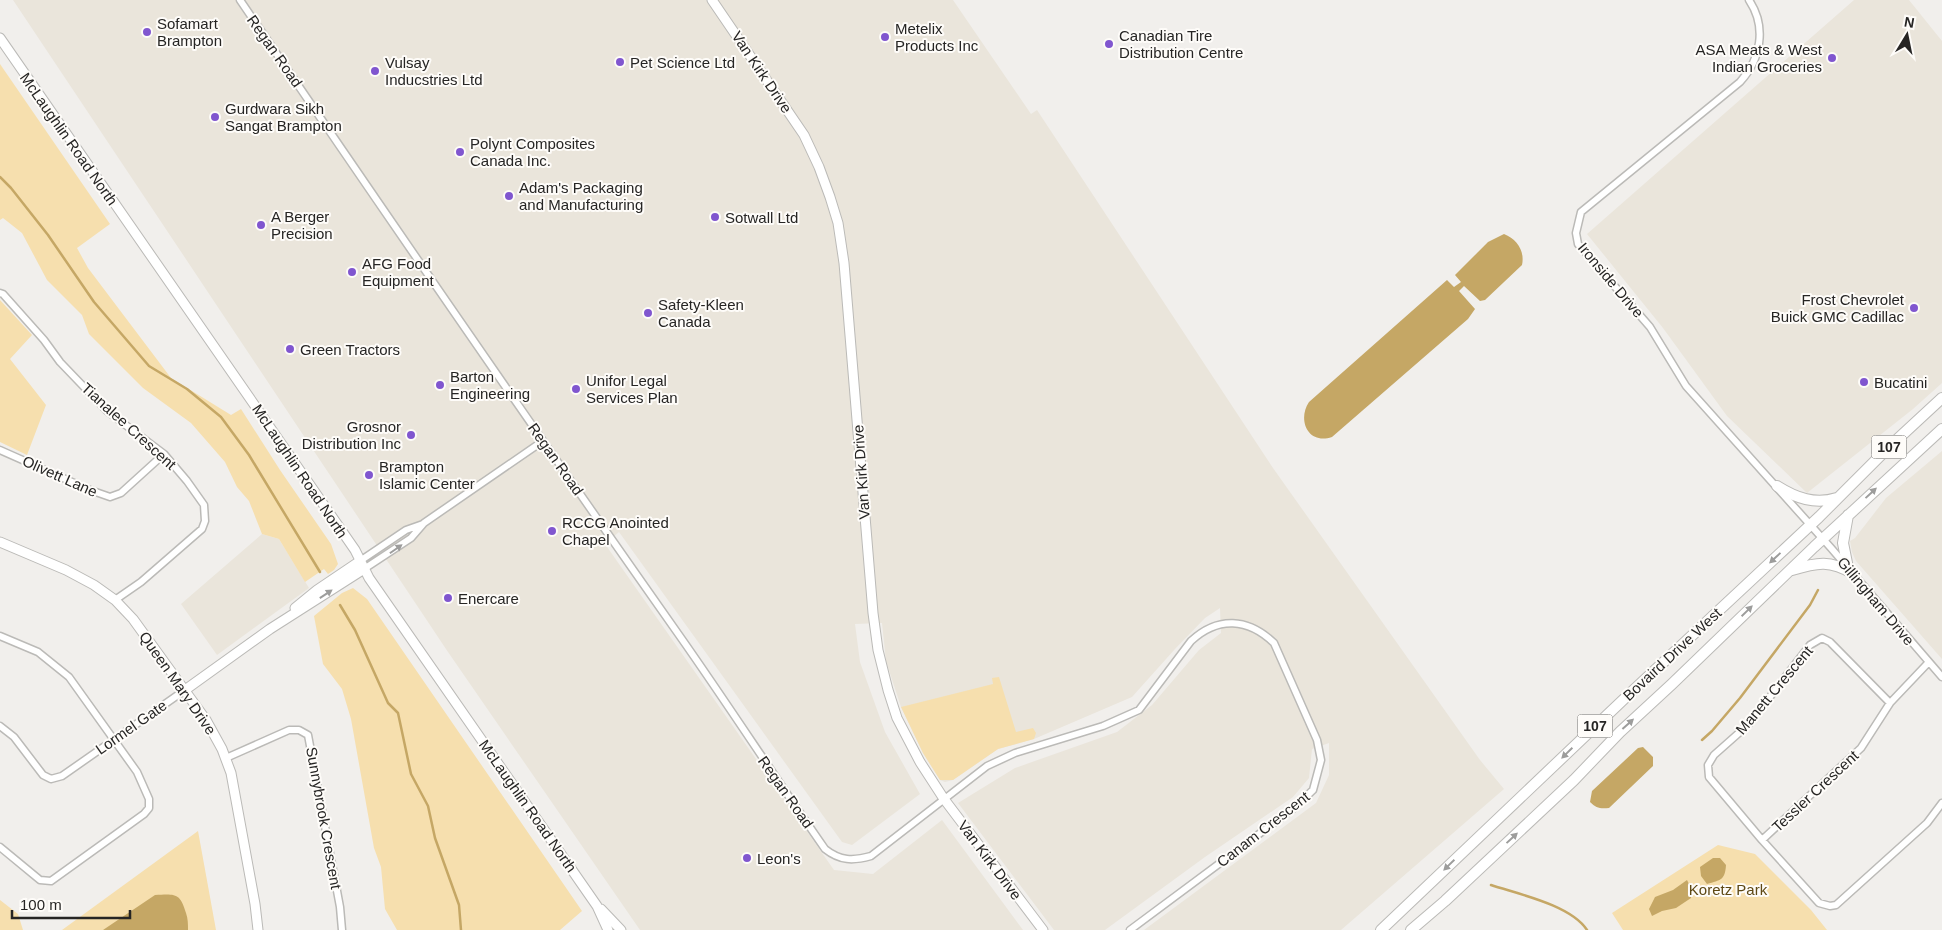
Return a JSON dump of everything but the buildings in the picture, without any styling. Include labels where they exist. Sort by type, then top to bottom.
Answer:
[{"type":"main road","name":"Bovaird Drive West","points":[[1381,930],[1638,685],[1811,525],[1889,447],[1942,398]]},
{"type":"main road","name":"Bovaird Drive West","points":[[1411,930],[1445,901],[1574,780],[1620,732],[1849,514],[1942,429]]},
{"type":"main road","points":[[1777,486],[1790,495],[1810,501],[1828,501],[1838,498]]},
{"type":"main road","points":[[1849,514],[1843,543],[1851,571]]},
{"type":"main road","points":[[1789,572],[1812,564],[1827,563],[1851,571]]},
{"type":"street","name":"Regan Road","points":[[240,0],[825,849],[844,860],[857,860],[871,856],[944,799]]},
{"type":"street","name":"Van Kirk Drive","points":[[712,0],[804,135],[820,167],[838,223],[844,263],[872,613],[878,650],[897,718],[920,762],[944,799],[1043,930]]},
{"type":"street","name":"Ironside Drive","points":[[1749,0],[1758,15],[1760,34],[1756,59],[1749,72],[1740,82],[1581,212],[1576,233],[1578,244],[1650,326],[1686,386],[1811,525]]},
{"type":"street","name":"McLaughlin Road North","points":[[0,38],[235,376],[362,565],[597,906],[608,930]]},
{"type":"street","name":"Tianalee Crescent","points":[[0,293],[3,294],[44,340],[60,362],[107,411],[164,454],[204,505],[205,521],[202,529],[141,582],[115,600]]},
{"type":"street","points":[[362,565],[411,538],[424,524],[543,441]]},
{"type":"street","name":"Olivett Lane","points":[[0,450],[110,497],[121,493],[164,454]]},
{"type":"street","name":"Gillingham Drive","points":[[1811,525],[1942,677]]},
{"type":"street","name":"Queen Mary Drive","points":[[0,542],[66,570],[94,585],[115,600],[133,619],[210,726],[226,758],[237,801],[258,930]]},
{"type":"street","name":"Lormel Gate","points":[[0,726],[14,737],[43,775],[51,779],[62,776],[362,565]]},
{"type":"street","name":"Canam Crescent","points":[[944,799],[987,766],[1015,753],[1103,726],[1139,710],[1200,632],[1219,624],[1241,623],[1263,633],[1274,643],[1317,740],[1321,760],[1313,790],[1294,808],[1130,930]]},
{"type":"street","points":[[0,636],[38,652],[69,676],[137,772],[147,792],[150,804],[147,811],[51,881],[40,880],[0,847]]},
{"type":"street","name":"Manett Crescent","points":[[1762,840],[1709,777],[1708,765],[1714,756],[1749,724],[1810,645],[1822,638],[1830,642],[1890,703]]},
{"type":"street","name":"Tessler Crescent","points":[[1928,663],[1890,703],[1861,748],[1762,840],[1819,903],[1830,906],[1836,905],[1927,823],[1942,803]]},
{"type":"street","name":"Sunnybrook Crescent","points":[[226,758],[290,730],[299,730],[308,735],[340,906],[342,930]]},
{"type":"street","name":"McLaughlin Road North","points":[[597,906],[622,930]]},
{"type":"shaded area","points":[[13,0],[953,0],[1031,114],[1037,110],[1273,468],[1480,760],[1504,789],[1341,930],[1144,930],[1316,803],[1329,775],[1329,743],[1312,749],[1309,778],[1293,797],[1205,857],[1105,930],[1054,930],[958,803],[1015,768],[1117,732],[1152,705],[1199,650],[1221,633],[1220,608],[1205,618],[1132,697],[1034,739],[998,749],[953,780],[945,782],[940,780],[923,753],[901,707],[886,661],[882,623],[855,624],[860,662],[885,732],[920,794],[852,845],[842,842],[619,532],[605,544],[834,870],[873,874],[942,820],[1023,930],[640,930],[448,652]]},
{"type":"shaded area","points":[[1854,0],[1909,0],[1942,41],[1942,383],[1913,409],[1807,493],[1727,416],[1663,328],[1587,234]]},
{"type":"shaded area","points":[[1504,234],[1513,239],[1519,246],[1523,260],[1522,265],[1485,300],[1480,301],[1464,286],[1459,291],[1475,309],[1468,319],[1332,437],[1324,439],[1311,434],[1307,429],[1304,416],[1309,402],[1447,280],[1454,287],[1461,282],[1455,275],[1488,242]]},
{"type":"shaded area","points":[[1942,451],[1942,659],[1856,561],[1850,541],[1855,538],[1886,498]]},
{"type":"shaded area","points":[[262,534],[279,539],[309,588],[217,655],[181,604]]},
{"type":"shaded area","points":[[1643,747],[1653,757],[1653,766],[1609,808],[1598,808],[1592,804],[1590,802],[1592,791],[1638,748]]},
{"type":"shaded area","points":[[1713,858],[1720,858],[1726,865],[1725,874],[1721,879],[1707,884],[1701,876],[1700,867]]},
{"type":"shaded area","points":[[1687,880],[1692,890],[1691,898],[1676,908],[1662,911],[1652,916],[1649,909],[1655,897],[1673,890]]},
{"type":"shaded area","points":[[155,895],[172,895],[179,898],[187,915],[188,930],[103,930]]},
{"type":"green space","points":[[0,64],[110,224],[77,248],[88,268],[171,378],[231,415],[241,409],[331,544],[338,564],[328,574],[324,569],[305,582],[279,539],[262,534],[249,501],[237,487],[225,462],[191,423],[143,388],[89,334],[82,315],[47,280],[22,233],[3,218],[0,220]]},
{"type":"green space","points":[[0,300],[32,335],[10,359],[46,405],[27,455],[0,442]]},
{"type":"green space","points":[[353,588],[367,599],[582,911],[560,930],[397,930],[385,909],[381,867],[374,848],[351,719],[342,689],[323,664],[314,616],[342,593]]},
{"type":"green space","points":[[999,677],[1016,732],[1033,728],[1036,733],[1034,739],[998,749],[953,780],[940,780],[923,753],[901,707],[993,684],[992,678]]},
{"type":"green space","points":[[198,831],[216,930],[62,930]]},
{"type":"green space","name":"Koretz Park","points":[[1718,845],[1755,854],[1811,910],[1827,930],[1623,930],[1612,913]]},
{"type":"green space","points":[[0,900],[18,914],[23,930],[0,930]]},
{"type":"waterway","points":[[0,177],[48,235],[94,302],[149,366],[187,389],[221,417],[249,455],[320,572]]},
{"type":"waterway","points":[[1702,740],[1740,698],[1810,605],[1818,590]]},
{"type":"waterway","points":[[340,605],[355,630],[388,703],[398,713],[411,774],[428,806],[435,838],[459,905],[461,930]]},
{"type":"waterway","points":[[1491,885],[1557,907],[1579,921],[1587,930]]},
{"type":"place","name":"Sofamart Brampton","points":[[147,32]]},
{"type":"place","name":"Metelix Products Inc","points":[[885,37]]},
{"type":"place","name":"Canadian Tire Distribution Centre","points":[[1109,44]]},
{"type":"place","name":"ASA Meats & West Indian Groceries","points":[[1832,58]]},
{"type":"place","name":"Pet Science Ltd","points":[[620,62]]},
{"type":"place","name":"Vulsay Inducstries Ltd","points":[[375,71]]},
{"type":"place","name":"Gurdwara Sikh Sangat Brampton","points":[[215,117]]},
{"type":"place","name":"Polynt Composites Canada Inc.","points":[[460,152]]},
{"type":"place","name":"Adam's Packaging and Manufacturing","points":[[509,196]]},
{"type":"place","name":"Sotwall Ltd","points":[[715,217]]},
{"type":"place","name":"A Berger Precision","points":[[261,225]]},
{"type":"place","name":"AFG Food Equipment","points":[[352,272]]},
{"type":"place","name":"Frost Chevrolet Buick GMC Cadillac","points":[[1914,308]]},
{"type":"place","name":"Safety-Kleen Canada","points":[[648,313]]},
{"type":"place","name":"Green Tractors","points":[[290,349]]},
{"type":"place","name":"Bucatini","points":[[1864,382]]},
{"type":"place","name":"Barton Engineering","points":[[440,385]]},
{"type":"place","name":"Unifor Legal Services Plan","points":[[576,389]]},
{"type":"place","name":"Grosnor Distribution Inc","points":[[411,435]]},
{"type":"place","name":"Brampton Islamic Center","points":[[369,475]]},
{"type":"place","name":"RCCG Anointed Chapel","points":[[552,531]]},
{"type":"place","name":"Enercare","points":[[448,598]]},
{"type":"place","name":"Leon's","points":[[747,858]]}]
